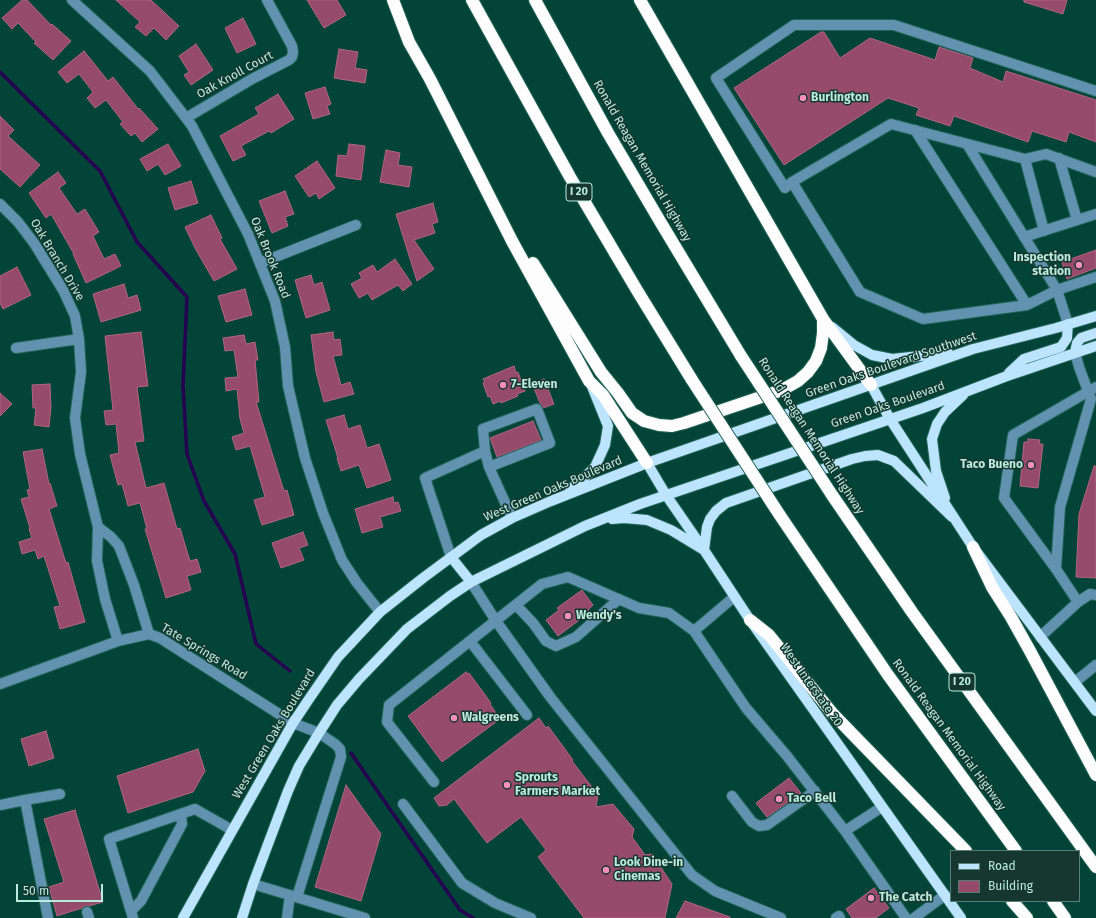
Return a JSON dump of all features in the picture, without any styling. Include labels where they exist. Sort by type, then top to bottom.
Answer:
[{"type":"highway","points":[[393,0],[409,42],[430,79],[512,241],[589,380],[603,395],[647,463]]},
{"type":"highway","name":"Ronald Reagan Memorial Highway","points":[[472,0],[570,176],[692,380],[779,514],[888,675],[1015,850]]},
{"type":"highway","name":"Ronald Reagan Memorial Highway","points":[[535,0],[642,191],[741,356],[832,495],[916,618],[1096,867]]},
{"type":"highway","points":[[640,0],[823,319],[871,385]]},
{"type":"highway","points":[[512,241],[530,259],[601,372],[632,413],[644,421],[659,425],[672,426],[684,424],[782,390],[798,381],[808,372],[816,361],[821,348],[824,333],[823,319]]},
{"type":"highway","points":[[973,547],[992,587],[1026,644],[1096,775]]},
{"type":"highway","points":[[750,620],[769,635],[834,714],[965,850]]},
{"type":"highway","points":[[1013,902],[1027,918]]},
{"type":"highway","points":[[1054,902],[1065,918]]},
{"type":"main road","name":"Green Oaks Boulevard Southwest","points":[[647,463],[973,349],[1056,328],[1096,316]]},
{"type":"main road","points":[[823,319],[854,345],[870,355],[892,359],[932,356],[973,349]]},
{"type":"main road","points":[[1006,376],[1024,359],[1061,347],[1067,338],[1068,324]]},
{"type":"main road","points":[[1075,352],[1077,343],[1081,338],[1096,333]]},
{"type":"main road","name":"Green Oaks Boulevard","points":[[666,495],[890,419],[1006,376],[1096,346]]},
{"type":"main road","points":[[551,501],[580,482],[595,467],[604,445],[608,426],[589,380]]},
{"type":"main road","points":[[871,385],[890,419],[952,517],[1096,711]]},
{"type":"main road","points":[[952,517],[936,471],[932,439],[936,424],[945,412],[964,394],[982,385]]},
{"type":"main road","points":[[584,526],[624,518],[647,520],[670,530],[704,550],[707,527],[710,519],[716,511],[726,503],[852,459],[878,455],[894,461],[952,517]]},
{"type":"main road","name":"West Green Oaks Boulevard","points":[[183,918],[232,830],[309,699],[338,657],[380,612],[451,557],[482,535],[512,518],[647,463]]},
{"type":"main road","name":"West Interstate 20","points":[[647,463],[666,495],[734,597],[961,918]]},
{"type":"main road","points":[[242,918],[253,884],[288,791],[300,766],[337,705],[358,679],[407,629],[438,604],[471,582],[584,526],[666,495]]},
{"type":"main road","points":[[451,557],[471,582]]},
{"type":"street","name":"Oak Brook Road","points":[[72,0],[150,71],[186,118],[192,126],[248,234],[275,301],[285,347],[288,386],[305,458],[323,514],[342,560],[357,583],[380,612]]},
{"type":"street","name":"Oak Knoll Court","points":[[186,118],[292,57],[294,52],[267,0]]},
{"type":"street","points":[[1096,91],[894,25],[794,25],[716,78],[785,188],[792,182],[891,124],[1025,159],[1046,154],[1096,172]]},
{"type":"street","points":[[915,130],[1027,305]]},
{"type":"street","points":[[967,144],[1057,290],[1068,324]]},
{"type":"street","points":[[1059,158],[1078,220]]},
{"type":"street","points":[[1025,159],[1044,231]]},
{"type":"street","points":[[792,182],[860,292],[923,320],[1027,305],[1057,290],[1096,277]]},
{"type":"street","name":"Oak Branch Drive","points":[[0,204],[18,222],[34,243],[63,290],[75,316],[79,339],[81,372],[75,418],[80,454],[98,526],[97,561],[105,599],[118,641]]},
{"type":"street","points":[[1024,237],[1096,214]]},
{"type":"street","points":[[260,263],[356,225]]},
{"type":"street","points":[[16,348],[79,339]]},
{"type":"street","points":[[1056,568],[1060,507],[1091,399],[1092,389],[1079,367],[1075,352]]},
{"type":"street","points":[[1078,602],[1056,568],[1004,498],[1013,435],[1092,389]]},
{"type":"street","points":[[490,467],[550,444],[537,409],[483,429],[485,451],[490,467],[512,518]]},
{"type":"street","points":[[451,557],[425,478],[485,451]]},
{"type":"street","points":[[98,526],[119,546],[134,585],[149,634]]},
{"type":"street","points":[[434,782],[387,722],[389,705],[542,584],[568,578],[639,608],[669,613],[694,631],[746,708],[787,756],[845,830],[906,918]]},
{"type":"street","points":[[471,582],[496,621],[551,698],[692,875],[715,891],[781,918]]},
{"type":"street","points":[[1040,637],[1078,602],[1090,594],[1096,595]]},
{"type":"street","points":[[694,631],[734,597]]},
{"type":"street","points":[[516,605],[533,623],[546,641],[556,646],[576,637],[619,599]]},
{"type":"street","name":"Tate Springs Road","points":[[0,684],[118,641],[149,634],[160,638],[294,723],[319,733],[340,749],[341,757],[293,896],[287,918]]},
{"type":"street","points":[[470,641],[527,715]]},
{"type":"street","points":[[1075,682],[1096,665]]},
{"type":"street","points":[[732,796],[752,822],[759,826],[766,825],[814,791]]},
{"type":"street","points":[[0,805],[60,794]]},
{"type":"street","points":[[25,800],[48,918]]},
{"type":"street","points":[[403,804],[462,883],[495,903],[531,918]]},
{"type":"street","points":[[845,830],[882,806]]},
{"type":"street","points":[[132,915],[109,839],[195,809],[232,830]]},
{"type":"street","points":[[132,915],[182,824],[181,814]]},
{"type":"street","points":[[253,884],[365,918]]},
{"type":"street","points":[[914,918],[945,895]]},
{"type":"street","points":[[836,918],[839,916],[840,918]]},
{"type":"building","points":[[22,0],[27,0],[51,25],[52,24],[71,41],[53,60],[34,43],[36,42],[18,23],[12,29],[2,18]]},
{"type":"building","points":[[116,0],[151,0],[179,26],[166,40],[154,28],[146,36],[135,27],[140,22]]},
{"type":"building","points":[[307,0],[337,0],[346,15],[324,28]]},
{"type":"building","points":[[1024,0],[1067,0],[1063,14],[1024,2]]},
{"type":"building","points":[[243,18],[256,44],[237,53],[225,28]]},
{"type":"building","points":[[821,32],[824,32],[840,58],[870,38],[935,60],[939,47],[973,58],[970,68],[1003,82],[1006,71],[1096,100],[1096,142],[1069,132],[1066,142],[1032,131],[1028,142],[954,116],[950,126],[916,115],[919,108],[888,98],[784,165],[734,88]]},
{"type":"building","points":[[196,44],[213,70],[191,85],[184,75],[189,72],[179,56]]},
{"type":"building","points":[[339,49],[358,52],[355,68],[367,70],[365,83],[334,78]]},
{"type":"building","points":[[84,51],[108,81],[113,77],[138,109],[139,108],[158,129],[142,142],[135,133],[131,136],[120,124],[123,122],[106,100],[95,108],[87,98],[93,92],[79,74],[67,83],[58,72]]},
{"type":"building","points":[[325,87],[331,104],[327,106],[330,114],[313,119],[305,93]]},
{"type":"building","points":[[278,94],[294,119],[271,133],[269,131],[241,146],[246,155],[233,161],[220,136],[259,114],[255,108]]},
{"type":"building","points":[[0,116],[14,130],[8,136],[40,165],[20,187],[0,169]]},
{"type":"building","points":[[168,144],[181,166],[165,175],[158,164],[147,171],[140,159]]},
{"type":"building","points":[[349,144],[365,146],[361,180],[336,176],[338,155],[347,156]]},
{"type":"building","points":[[386,150],[400,153],[398,165],[412,167],[409,187],[380,182]]},
{"type":"building","points":[[317,161],[335,188],[319,199],[316,193],[309,197],[295,176]]},
{"type":"building","points":[[58,172],[66,183],[59,188],[77,214],[85,209],[99,232],[93,236],[104,259],[115,254],[121,266],[86,283],[74,254],[51,214],[46,218],[29,193]]},
{"type":"building","points":[[191,181],[198,203],[175,210],[168,188]]},
{"type":"building","points":[[285,191],[294,214],[285,217],[288,226],[272,233],[259,201]]},
{"type":"building","points":[[433,203],[438,222],[432,224],[435,233],[414,240],[434,269],[417,281],[396,214]]},
{"type":"building","points":[[211,215],[222,238],[220,239],[237,269],[214,281],[185,227]]},
{"type":"building","name":"Inspection station","points":[[1096,250],[1096,268],[1067,279],[1062,262]]},
{"type":"building","points":[[395,259],[412,284],[403,291],[398,285],[372,300],[368,293],[359,298],[351,284],[362,278],[359,273],[373,265],[377,272]]},
{"type":"building","points":[[17,267],[31,295],[3,309],[0,303],[0,276]]},
{"type":"building","points":[[311,275],[314,285],[322,282],[330,310],[306,318],[295,280]]},
{"type":"building","points":[[124,284],[128,298],[137,295],[141,310],[101,322],[93,294]]},
{"type":"building","points":[[245,289],[252,315],[226,322],[218,296]]},
{"type":"building","points":[[141,332],[148,386],[137,387],[144,441],[135,442],[146,488],[164,483],[177,529],[180,528],[190,561],[197,559],[201,572],[187,576],[191,590],[166,598],[145,529],[147,529],[140,503],[128,506],[122,484],[118,485],[110,455],[119,453],[116,424],[106,425],[104,411],[113,410],[105,336]]},
{"type":"building","points":[[333,332],[334,340],[340,339],[342,355],[333,356],[341,385],[350,382],[354,394],[324,402],[316,372],[311,335]]},
{"type":"building","points":[[244,335],[246,344],[255,342],[258,360],[255,360],[259,402],[256,402],[284,491],[287,490],[294,515],[262,525],[254,500],[265,497],[250,446],[236,450],[232,437],[244,433],[240,419],[237,389],[226,391],[225,378],[238,377],[234,350],[225,351],[223,338]]},
{"type":"building","name":"7-Eleven","points":[[514,366],[516,373],[518,372],[525,391],[517,394],[518,396],[501,403],[500,401],[493,404],[490,396],[488,397],[483,379]]},
{"type":"building","points":[[544,379],[554,404],[543,408],[532,383]]},
{"type":"building","points":[[50,384],[51,407],[49,427],[34,425],[36,408],[33,408],[32,385]]},
{"type":"building","points":[[0,393],[12,404],[0,416]]},
{"type":"building","points":[[344,415],[348,429],[360,425],[367,448],[379,444],[391,480],[367,488],[359,465],[341,471],[326,420]]},
{"type":"building","points":[[533,421],[541,440],[497,457],[490,438]]},
{"type":"building","name":"Taco Bueno","points":[[1028,439],[1040,440],[1039,444],[1043,444],[1038,488],[1020,486],[1024,442],[1028,442]]},
{"type":"building","points":[[42,449],[49,484],[50,483],[57,506],[49,509],[66,563],[68,562],[85,622],[60,629],[54,607],[60,606],[44,556],[38,559],[35,550],[22,554],[19,542],[32,538],[21,499],[29,497],[27,490],[30,489],[23,452]]},
{"type":"building","points":[[1094,466],[1096,466],[1096,578],[1076,577],[1079,514]]},
{"type":"building","points":[[393,497],[394,503],[398,502],[401,511],[380,517],[383,527],[362,533],[355,509]]},
{"type":"building","points":[[303,532],[308,545],[299,548],[304,560],[281,568],[272,543]]},
{"type":"building","name":"Wendy's","points":[[582,590],[593,605],[588,610],[590,612],[558,636],[546,620],[559,610],[557,608]]},
{"type":"building","name":"Walgreens","points":[[466,672],[468,674],[469,673],[491,703],[490,704],[500,719],[442,762],[408,716]]},
{"type":"building","points":[[539,718],[546,728],[548,726],[598,795],[596,807],[613,804],[634,829],[632,837],[645,855],[652,854],[672,884],[665,918],[584,918],[538,857],[546,850],[521,817],[487,843],[454,799],[447,805],[439,806],[434,798]]},
{"type":"building","points":[[46,731],[54,758],[29,766],[21,739]]},
{"type":"building","points":[[198,749],[205,771],[193,792],[128,813],[117,776]]},
{"type":"building","name":"Taco Bell","points":[[789,778],[801,793],[767,817],[756,803]]},
{"type":"building","points":[[346,785],[381,834],[361,901],[315,887]]},
{"type":"building","points":[[75,810],[103,902],[85,906],[57,916],[49,887],[64,882],[44,819]]},
{"type":"building","name":"The Catch","points":[[874,888],[889,908],[876,918],[852,918],[846,909]]},
{"type":"building","points":[[685,901],[730,917],[730,918],[676,918]]},
{"type":"waterway","points":[[0,72],[100,171],[137,242],[187,297],[183,386],[187,454],[204,501],[235,554],[256,644],[290,671]]},
{"type":"waterway","points":[[351,753],[460,910],[473,918]]},
{"type":"place","name":"Burlington","points":[[803,98]]},
{"type":"place","name":"Inspection station","points":[[1079,265]]},
{"type":"place","name":"7-Eleven","points":[[503,385]]},
{"type":"place","name":"Taco Bueno","points":[[1031,465]]},
{"type":"place","name":"Wendy's","points":[[568,616]]},
{"type":"place","name":"Walgreens","points":[[454,718]]},
{"type":"place","name":"Sprouts Farmers Market","points":[[507,785]]},
{"type":"place","name":"Taco Bell","points":[[779,799]]},
{"type":"place","name":"Look Dine-in Cinemas","points":[[606,870]]},
{"type":"place","name":"The Catch","points":[[871,898]]}]
